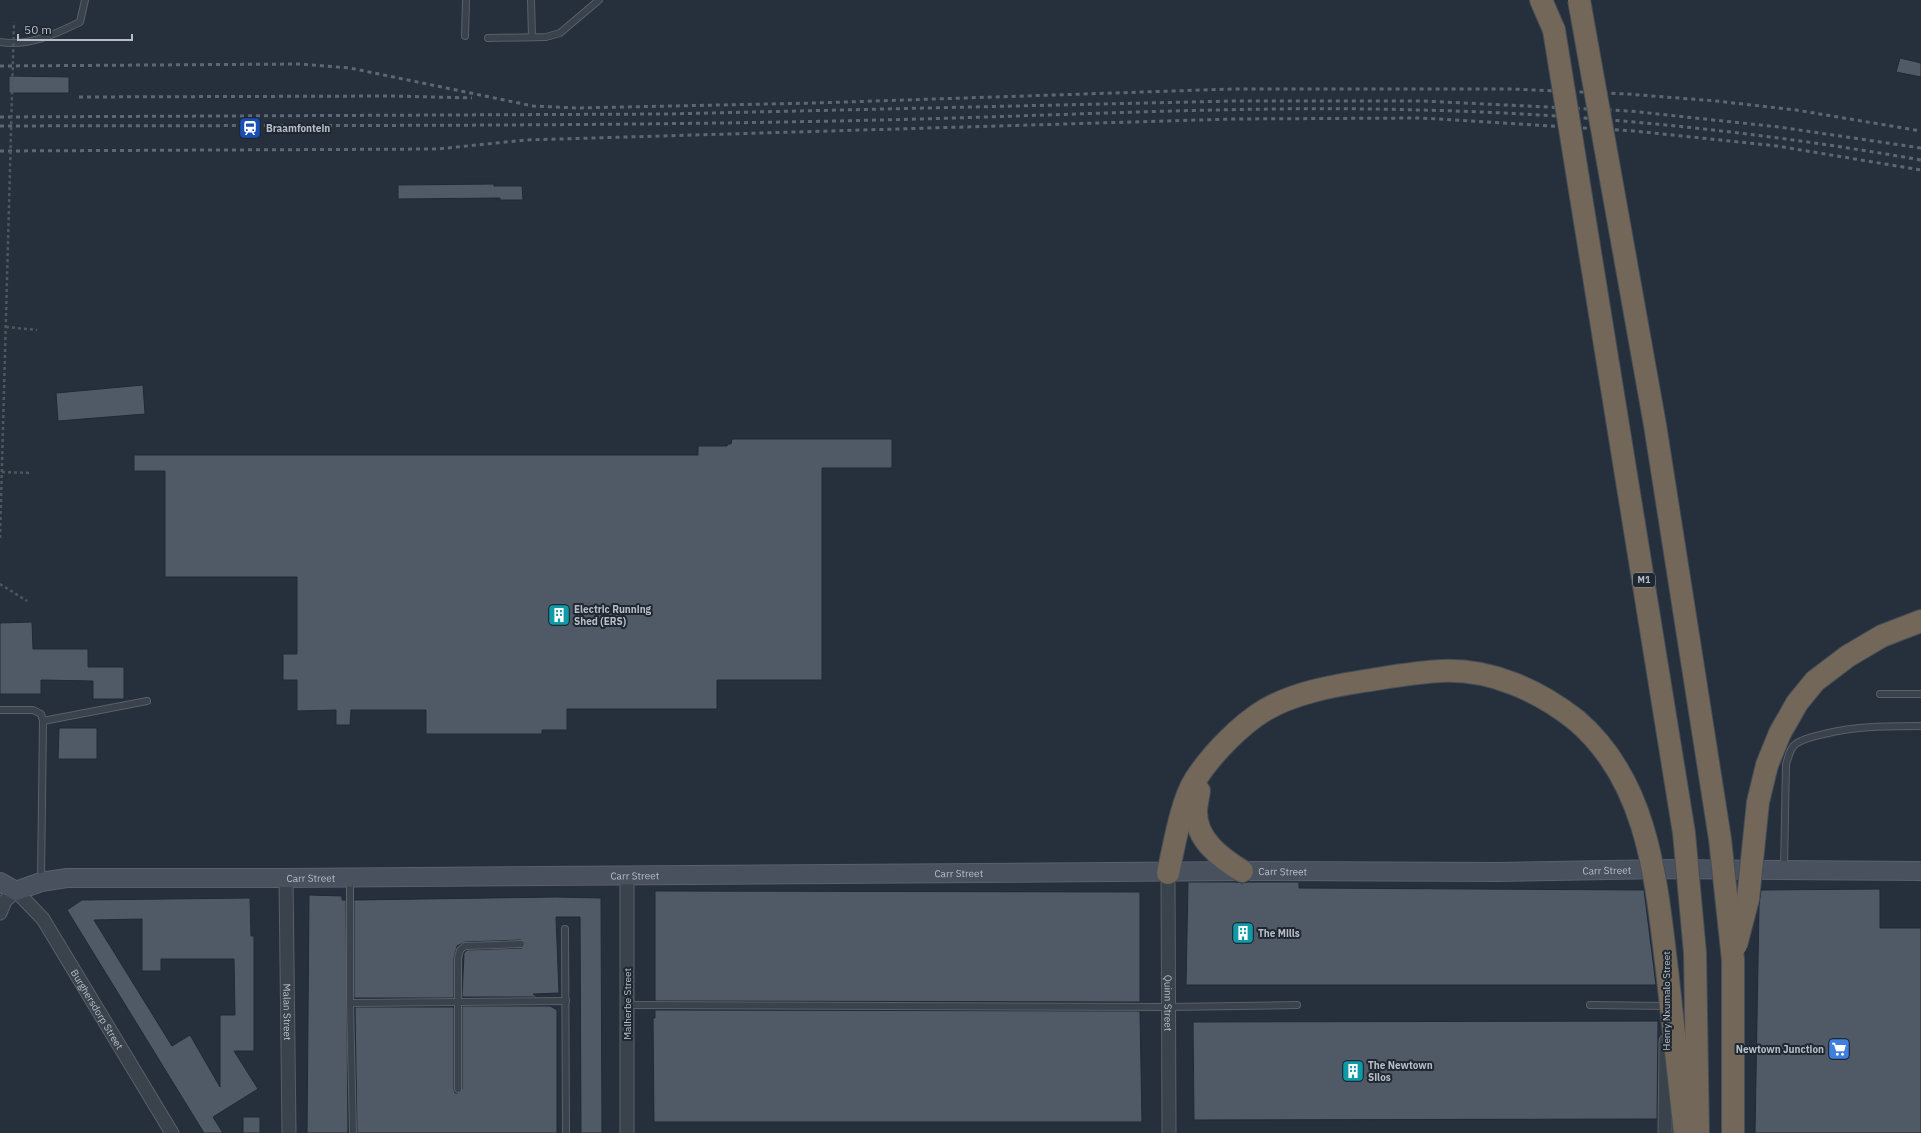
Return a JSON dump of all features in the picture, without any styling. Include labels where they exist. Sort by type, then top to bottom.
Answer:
[{"type":"highway","points":[[1541,0],[1554,30]]},
{"type":"highway","name":"M1","points":[[1548,0],[1684,833],[1695,953],[1698,1133]]},
{"type":"highway","points":[[1579,0],[1655,425],[1720,839],[1732,960],[1733,1133]]},
{"type":"highway","points":[[1732,960],[1748,899],[1758,802],[1767,765],[1780,733],[1797,703],[1815,681],[1848,656],[1882,636],[1921,622]]},
{"type":"highway","points":[[1168,873],[1187,797],[1194,781],[1232,736],[1265,710],[1282,702],[1306,694],[1345,684],[1417,673],[1443,671],[1468,672],[1496,678],[1541,696],[1576,720],[1594,737],[1622,776],[1635,803],[1648,844],[1659,900],[1685,1133]]},
{"type":"highway","points":[[1202,770],[1196,812],[1199,828],[1218,856],[1242,871]]},
{"type":"street","name":"Carr Street","points":[[16,891],[41,882],[67,878],[286,884],[350,878],[627,875],[1168,873],[1242,871],[1498,872],[1666,869],[1921,871]]},
{"type":"street","name":"Henry Nxumalo Street","points":[[1665,1133],[1666,869]]},
{"type":"street","name":"Quinn Street","points":[[1168,873],[1168,1133]]},
{"type":"street","name":"Malherbe Street","points":[[627,875],[627,1133]]},
{"type":"street","points":[[0,882],[16,891],[5,901],[0,913]]},
{"type":"street","name":"Malan Street","points":[[286,884],[289,1133]]},
{"type":"street","name":"Burghersdorp Street","points":[[16,891],[43,919],[172,1133]]},
{"type":"street","points":[[1658,1133],[1665,1133]]},
{"type":"lane","points":[[466,0],[466,36]]},
{"type":"lane","points":[[531,0],[532,37]]},
{"type":"lane","points":[[488,38],[532,37],[560,33],[599,0]]},
{"type":"lane","points":[[0,42],[10,44],[57,34],[80,22],[87,1]]},
{"type":"lane","points":[[1880,694],[1921,694]]},
{"type":"lane","points":[[43,721],[147,701]]},
{"type":"lane","points":[[0,710],[33,710],[41,714],[43,721],[41,882]]},
{"type":"lane","points":[[1784,870],[1786,764],[1791,750],[1797,743],[1845,729],[1878,726],[1921,726]]},
{"type":"lane","points":[[350,878],[352,1133]]},
{"type":"lane","points":[[565,929],[566,1133]]},
{"type":"lane","points":[[458,1089],[457,1002],[458,958],[460,950],[466,946],[520,944]]},
{"type":"lane","points":[[350,1003],[566,1001]]},
{"type":"lane","points":[[627,1005],[1169,1007],[1297,1004]]},
{"type":"lane","points":[[1590,1005],[1666,1006]]},
{"type":"path","points":[[0,538],[14,22]]},
{"type":"path","points":[[6,327],[37,330]]},
{"type":"path","points":[[2,472],[31,473]]},
{"type":"path","points":[[0,584],[27,601]]},
{"type":"building","points":[[1900,58],[1921,63],[1921,77],[1896,72]]},
{"type":"building","points":[[9,76],[69,77],[69,93],[9,93]]},
{"type":"building","points":[[494,184],[494,186],[522,186],[523,200],[500,200],[500,198],[398,199],[398,185]]},
{"type":"building","points":[[143,385],[145,414],[58,421],[56,393]]},
{"type":"building","name":"Electric Running Shed (ERS)","points":[[732,439],[892,439],[892,468],[822,468],[822,680],[717,680],[717,709],[567,709],[567,730],[542,730],[542,734],[426,734],[426,710],[351,710],[350,725],[336,725],[336,710],[297,711],[297,680],[283,680],[283,654],[297,654],[297,577],[165,577],[165,471],[134,471],[134,455],[698,455],[698,446],[727,446],[728,444],[731,444]]},
{"type":"building","points":[[32,622],[33,649],[88,649],[88,667],[124,667],[124,699],[93,699],[93,681],[41,680],[41,694],[0,694],[0,623]]},
{"type":"building","points":[[59,728],[97,728],[97,759],[58,759]]},
{"type":"building","points":[[1188,882],[1299,882],[1299,888],[1644,890],[1656,985],[1186,985]]},
{"type":"building","name":"Newtown Junction","points":[[1880,889],[1880,928],[1921,928],[1921,1133],[1755,1133],[1759,905],[1761,890]]},
{"type":"building","points":[[655,891],[1140,892],[1140,1002],[655,1001]]},
{"type":"building","points":[[309,895],[342,896],[342,900],[346,900],[348,1133],[307,1133]]},
{"type":"building","points":[[556,897],[601,898],[602,1133],[581,1133],[580,917],[556,917],[559,993],[533,994],[538,997],[462,997],[464,953],[467,950],[522,948],[525,943],[521,940],[465,942],[457,946],[454,958],[454,998],[354,998],[354,900]]},
{"type":"building","points":[[250,898],[251,936],[254,936],[254,1051],[234,1051],[258,1089],[213,1117],[223,1133],[204,1133],[67,910],[82,900]],"holes":[[[142,919],[142,971],[161,971],[161,959],[234,959],[235,1015],[220,1015],[220,1087],[190,1035],[172,1046],[94,920]]]},
{"type":"building","points":[[462,1006],[550,1006],[557,1010],[557,1133],[357,1133],[355,1007],[454,1007],[454,1089],[455,1093],[458,1093],[462,1089]]},
{"type":"building","points":[[655,1010],[1140,1011],[1142,1122],[654,1122],[653,1018],[655,1018]]},
{"type":"building","points":[[1658,1021],[1657,1119],[1194,1120],[1193,1022]]},
{"type":"building","points":[[243,1117],[260,1117],[260,1133],[243,1133]]},
{"type":"railway","points":[[0,66],[300,64],[350,68],[533,106],[577,108],[816,103],[1232,89],[1511,89],[1627,94],[1716,101],[1796,110],[1921,131]]},
{"type":"railway","points":[[79,97],[393,96],[472,98]]},
{"type":"railway","points":[[0,117],[667,114],[1233,101],[1423,101],[1630,111],[1779,127],[1921,148]]},
{"type":"railway","points":[[0,126],[660,124],[880,120],[1218,110],[1421,110],[1547,115],[1735,132],[1921,160]]},
{"type":"railway","points":[[0,151],[437,149],[526,140],[1233,119],[1421,118],[1634,131],[1777,146],[1921,170]]},
{"type":"place","name":"Braamfontein","points":[[250,128]]},
{"type":"place","name":"Electric Running Shed (ERS)","points":[[559,615]]},
{"type":"place","name":"The Mills","points":[[1243,933]]},
{"type":"place","name":"Newtown Junction","points":[[1839,1049]]},
{"type":"place","name":"The Newtown Silos","points":[[1353,1071]]}]
